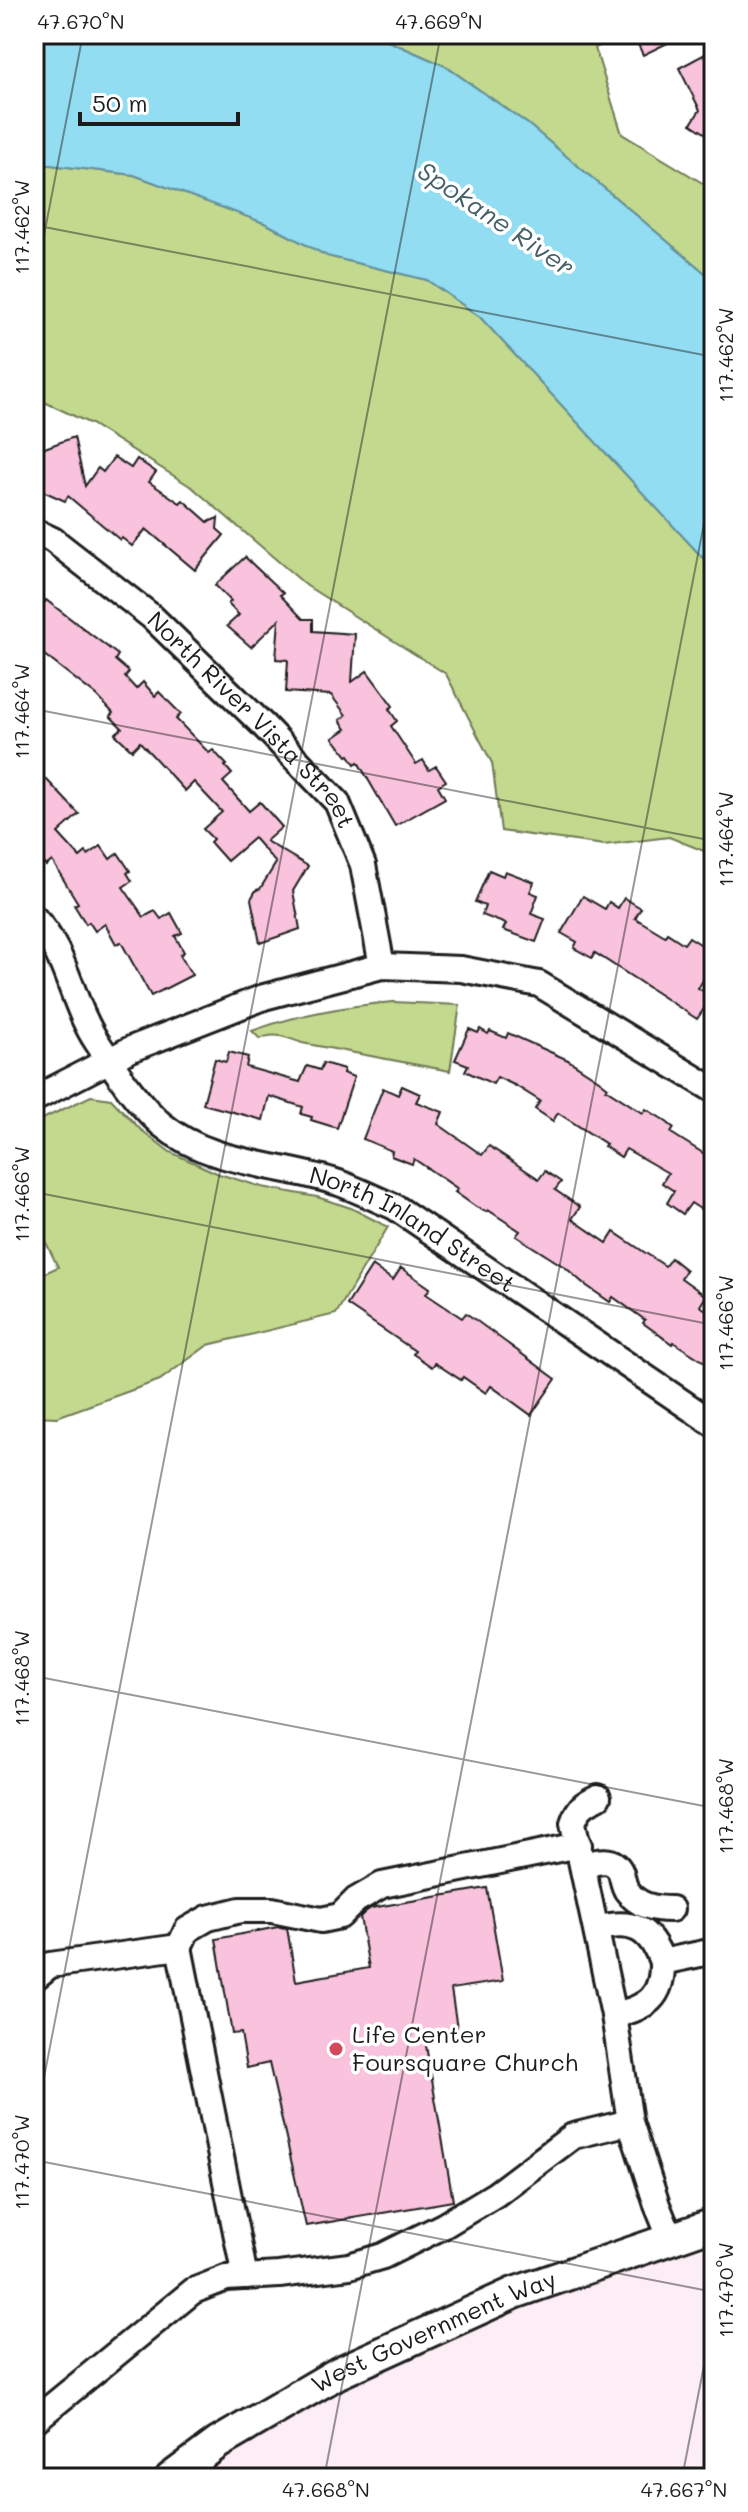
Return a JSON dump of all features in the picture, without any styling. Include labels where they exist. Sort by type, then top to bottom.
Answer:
[{"type":"main road","name":"West Government Way","points":[[171,2478],[218,2443],[338,2373],[514,2293],[714,2224]]},
{"type":"street","name":"North River Vista Street","points":[[34,531],[53,540],[152,617],[337,802],[363,865],[382,966]]},
{"type":"street","name":"North Inland Street","points":[[34,918],[49,934],[94,1039],[140,1103],[162,1124],[187,1141],[237,1160],[339,1183],[395,1207],[714,1424]]},
{"type":"street","points":[[34,1099],[109,1059],[264,997],[382,966],[461,969],[539,984],[714,1090]]},
{"type":"street","points":[[598,1797],[584,1803],[573,1823],[614,2015],[630,2122],[670,2237]]},
{"type":"street","points":[[245,2277],[179,1947],[187,1930],[208,1918],[240,1910],[272,1910],[321,1920],[340,1916],[356,1900],[382,1885],[581,1855],[611,1862],[620,1870],[625,1888],[632,1897],[653,1909],[671,1909]]},
{"type":"street","points":[[597,1929],[622,1924],[635,1927],[648,1934],[662,1962],[662,1976],[648,2003],[614,2015]]},
{"type":"street","points":[[34,1978],[50,1965],[179,1947]]},
{"type":"street","points":[[662,1962],[714,1951]]},
{"type":"street","points":[[34,2421],[193,2291],[226,2278],[349,2266],[383,2256],[443,2226],[496,2194],[573,2136],[630,2122]]},
{"type":"shaded area","points":[[714,2246],[714,2478],[190,2478],[223,2452],[453,2335],[638,2264]]},
{"type":"green space","points":[[372,34],[623,34],[595,48],[622,134],[714,190],[714,285],[705,273],[528,124],[445,66]]},
{"type":"green space","points":[[34,163],[134,175],[267,224],[328,256],[427,280],[480,317],[714,570],[714,855],[669,837],[604,845],[501,831],[492,763],[446,674],[307,586],[193,488],[91,424],[34,397]]},
{"type":"green space","points":[[393,1002],[460,1005],[450,1071],[302,1043],[281,1036],[260,1039],[252,1031],[322,1012]]},
{"type":"green space","points":[[91,1096],[111,1099],[140,1129],[170,1152],[219,1174],[262,1187],[317,1197],[351,1208],[388,1227],[336,1314],[208,1345],[160,1380],[57,1417],[34,1416],[34,1278],[58,1267],[34,1218],[34,1123]]},
{"type":"water","name":"Spokane River","points":[[34,34],[372,34],[445,66],[528,124],[705,273],[714,285],[714,570],[480,317],[427,280],[327,256],[267,224],[134,175],[34,163]]},
{"type":"building","points":[[633,34],[686,34],[643,55]]},
{"type":"building","points":[[705,54],[714,71],[714,139],[691,124],[700,110],[679,68]]},
{"type":"building","points":[[74,437],[85,486],[98,468],[103,472],[114,457],[131,468],[137,459],[156,472],[149,482],[180,503],[183,500],[208,522],[218,518],[217,529],[224,535],[195,570],[146,529],[132,546],[122,538],[120,540],[68,496],[65,501],[34,487],[34,452]]},
{"type":"building","points":[[245,557],[283,593],[280,595],[303,619],[313,619],[313,631],[355,634],[352,682],[367,671],[393,706],[389,709],[397,721],[391,726],[416,764],[423,760],[429,770],[436,766],[446,781],[438,786],[445,798],[395,826],[358,762],[355,764],[333,738],[346,729],[340,720],[346,715],[331,695],[286,692],[288,660],[276,659],[279,620],[251,647],[227,626],[239,615],[228,604],[231,601],[215,585]]},
{"type":"building","points":[[34,596],[44,603],[46,600],[118,655],[115,660],[129,672],[125,677],[136,689],[143,682],[155,696],[159,692],[181,714],[176,719],[209,753],[213,750],[227,765],[232,774],[223,782],[249,811],[260,802],[282,827],[266,841],[308,866],[293,891],[300,929],[260,943],[251,899],[276,863],[254,838],[227,861],[203,829],[222,812],[194,782],[185,791],[140,742],[132,750],[115,734],[122,728],[97,696],[34,647]]},
{"type":"building","points":[[46,779],[79,814],[58,833],[80,857],[101,846],[110,859],[118,853],[130,871],[127,873],[132,881],[123,887],[144,917],[155,911],[161,919],[171,913],[182,933],[175,936],[184,952],[180,955],[192,975],[151,996],[121,942],[116,944],[105,924],[95,931],[89,922],[86,924],[74,905],[78,903],[52,861],[46,866],[34,853],[34,790]]},
{"type":"building","points":[[489,870],[503,876],[505,871],[534,882],[530,892],[538,895],[531,914],[545,919],[536,942],[503,930],[506,924],[482,915],[485,906],[475,902]]},
{"type":"building","points":[[583,896],[605,909],[609,902],[618,908],[624,898],[641,908],[635,918],[665,936],[667,933],[684,944],[689,937],[708,949],[703,957],[714,964],[698,988],[712,997],[697,1019],[595,953],[592,958],[574,948],[577,942],[561,933]]},
{"type":"building","points":[[469,1029],[478,1033],[480,1029],[488,1034],[490,1031],[506,1038],[508,1033],[568,1060],[643,1113],[646,1109],[664,1120],[674,1128],[671,1133],[714,1160],[714,1218],[691,1203],[683,1214],[667,1203],[674,1191],[662,1183],[668,1173],[626,1149],[621,1157],[558,1113],[553,1121],[535,1109],[540,1101],[516,1086],[497,1077],[493,1084],[465,1071],[468,1065],[455,1060]]},
{"type":"building","points":[[229,1052],[248,1057],[246,1067],[300,1082],[307,1066],[320,1070],[323,1063],[344,1069],[343,1073],[354,1077],[337,1128],[301,1114],[303,1107],[269,1096],[263,1120],[203,1104],[215,1059],[226,1062]]},
{"type":"building","points":[[402,1086],[420,1094],[416,1102],[443,1112],[438,1124],[482,1155],[489,1146],[539,1179],[545,1171],[561,1182],[555,1190],[580,1207],[572,1219],[607,1243],[614,1232],[665,1266],[671,1258],[686,1270],[681,1278],[706,1296],[700,1306],[714,1315],[714,1368],[672,1344],[613,1297],[610,1302],[584,1284],[566,1268],[516,1236],[520,1231],[488,1210],[486,1212],[476,1207],[455,1192],[458,1189],[414,1159],[412,1164],[391,1156],[392,1151],[363,1139],[383,1088],[398,1095]]},
{"type":"building","points":[[372,1266],[393,1280],[401,1268],[430,1288],[426,1294],[462,1318],[466,1313],[556,1379],[531,1415],[491,1386],[486,1393],[435,1363],[432,1367],[413,1354],[415,1351],[347,1305]]},
{"type":"building","name":"Life Center Foursquare Church","points":[[487,1888],[503,1981],[451,1989],[457,2028],[424,2034],[453,2201],[306,2226],[269,2063],[247,2068],[241,2033],[232,2034],[216,1939],[287,1928],[296,1981],[369,1968],[360,1917],[365,1912],[371,1908]]},
{"type":"place","name":"Life Center Foursquare Church","points":[[336,2049]]}]
